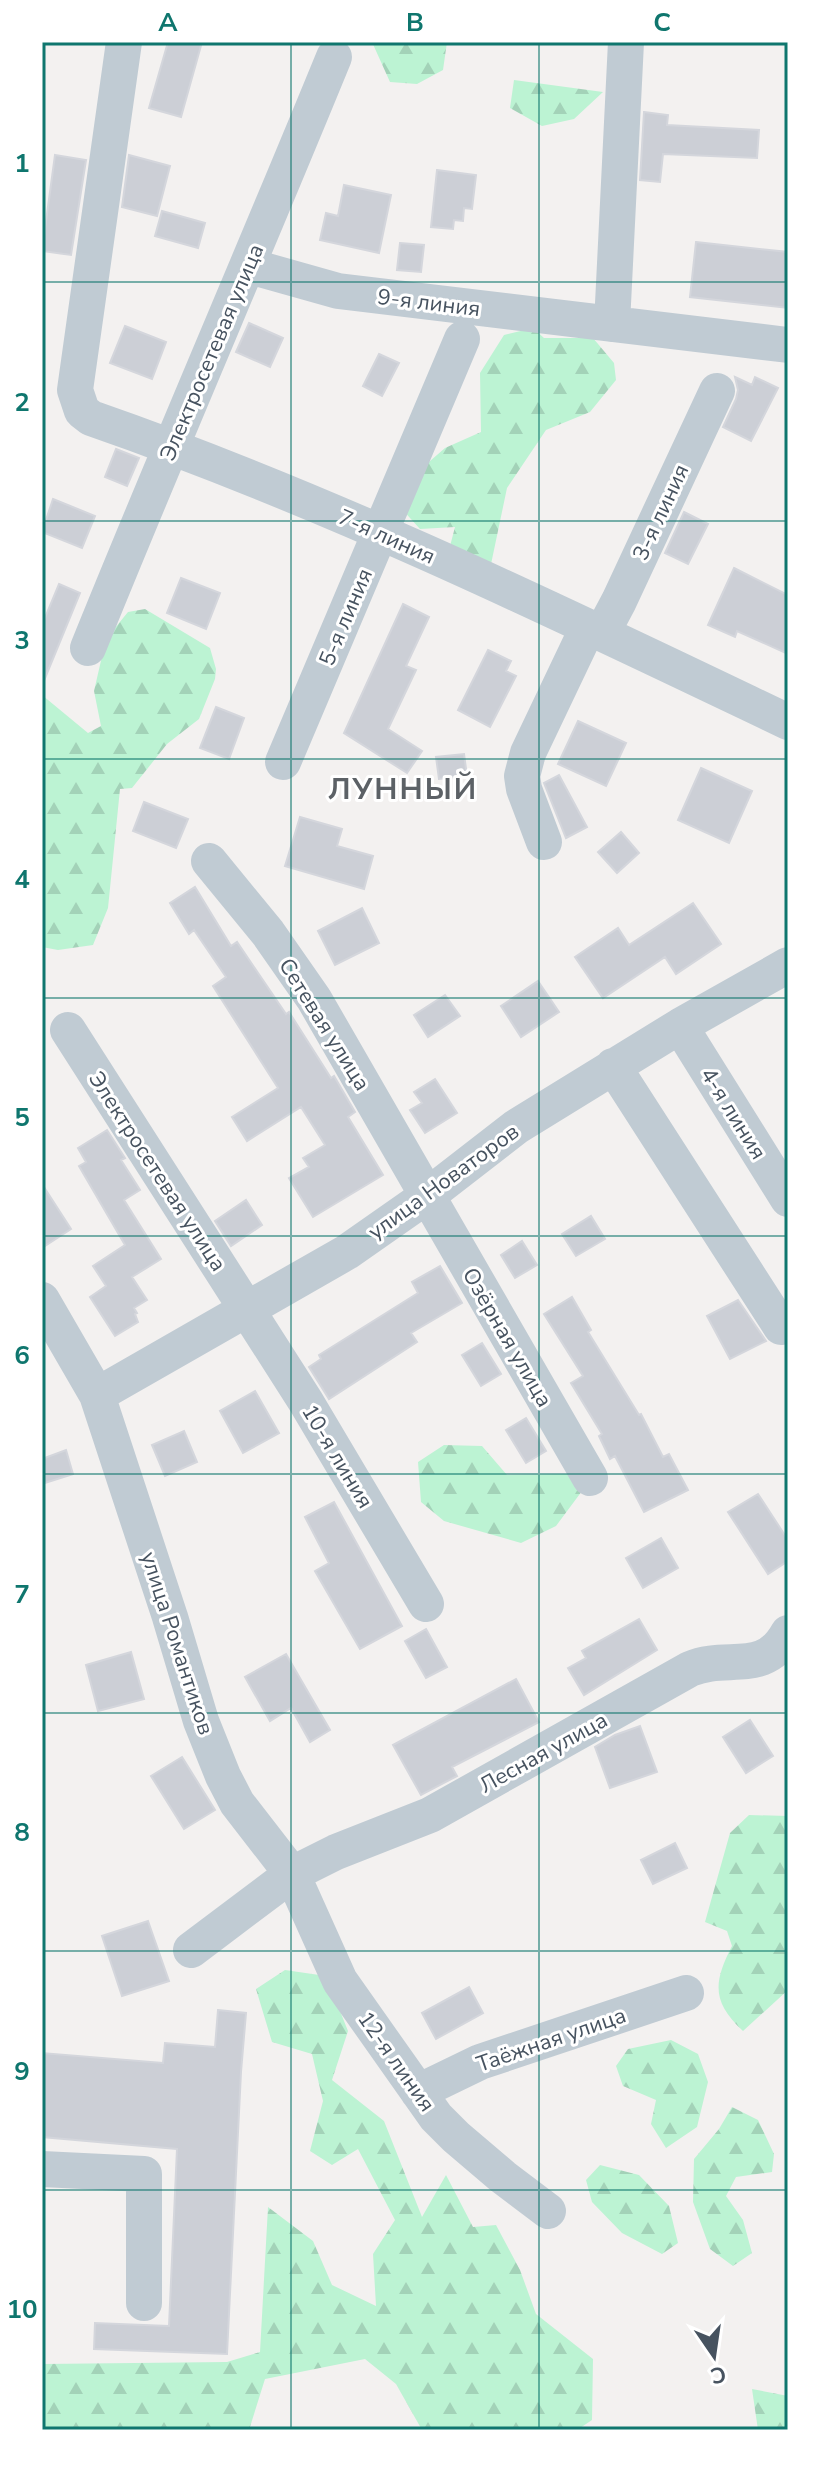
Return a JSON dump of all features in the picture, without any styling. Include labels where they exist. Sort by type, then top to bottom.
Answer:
[{"type":"street","name":"7-я линия","points":[[124,42],[75,390],[82,411],[91,418],[170,446],[380,532],[788,722]]},
{"type":"street","points":[[612,324],[626,42]]},
{"type":"street","name":"Электросетевая улица","points":[[88,648],[334,57]]},
{"type":"street","name":"9-я линия","points":[[249,266],[338,291],[788,345]]},
{"type":"street","name":"5-я линия","points":[[283,762],[462,339]]},
{"type":"street","name":"3-я линия","points":[[544,842],[524,789],[522,776],[528,753],[595,630],[619,601],[717,391]]},
{"type":"street","name":"Сетевая улица","points":[[209,861],[268,933],[314,999],[427,1196]]},
{"type":"street","name":"улица Новаторов","points":[[97,1395],[347,1252],[427,1196],[516,1127],[680,1026],[788,965]]},
{"type":"street","name":"4-я линия","points":[[680,1026],[788,1199]]},
{"type":"street","name":"Электросетевая улица","points":[[68,1030],[247,1311]]},
{"type":"street","points":[[613,1066],[781,1327]]},
{"type":"street","name":"Озёрная улица","points":[[427,1196],[590,1478]]},
{"type":"street","points":[[42,1300],[97,1395]]},
{"type":"street","name":"10-я линия","points":[[247,1311],[306,1402],[426,1604]]},
{"type":"street","name":"улица Романтиков","points":[[97,1395],[201,1721],[223,1776],[237,1803],[292,1874]]},
{"type":"street","name":"Лесная улица","points":[[191,1950],[292,1874],[336,1852],[430,1815],[690,1669],[703,1664],[755,1661],[773,1653],[788,1633]]},
{"type":"street","name":"12-я линия","points":[[292,1874],[340,1981],[436,2117],[503,2177],[548,2211]]},
{"type":"street","name":"Таёжная улица","points":[[418,2092],[480,2062],[686,1993]]},
{"type":"street","points":[[42,2169],[144,2174],[144,2303]]},
{"type":"green space","points":[[372,42],[447,42],[443,70],[417,84],[390,82]]},
{"type":"green space","points":[[514,80],[603,92],[574,119],[542,126],[510,108]]},
{"type":"green space","points":[[533,328],[544,338],[593,338],[614,363],[616,380],[590,412],[546,430],[507,488],[490,569],[449,550],[455,527],[420,529],[400,507],[406,482],[445,448],[481,432],[480,373],[504,335]]},
{"type":"green space","points":[[145,609],[210,648],[216,669],[215,679],[199,719],[167,744],[132,788],[120,789],[108,908],[93,945],[58,950],[42,947],[42,695],[88,733],[101,726],[94,691],[106,639],[128,612]]},
{"type":"green space","points":[[444,1445],[482,1446],[507,1475],[573,1474],[585,1487],[556,1526],[521,1543],[444,1521],[421,1502],[418,1462]]},
{"type":"green space","points":[[749,1815],[788,1816],[788,1990],[743,2031],[726,2011],[719,1992],[721,1971],[732,1946],[727,1931],[705,1922],[730,1833]]},
{"type":"green space","points":[[285,1970],[326,1976],[348,2031],[332,2080],[384,2121],[422,2217],[446,2175],[473,2227],[496,2225],[520,2270],[536,2314],[593,2359],[592,2420],[577,2430],[422,2430],[396,2384],[365,2359],[265,2379],[249,2430],[42,2430],[42,2364],[227,2362],[260,2352],[268,2207],[313,2241],[332,2285],[376,2306],[373,2254],[395,2220],[358,2149],[332,2165],[310,2151],[323,2101],[312,2054],[272,2042],[256,1989]]},
{"type":"green space","points":[[671,2040],[698,2054],[708,2082],[697,2127],[666,2148],[651,2124],[656,2100],[623,2086],[616,2066],[628,2049]]},
{"type":"green space","points":[[732,2107],[758,2120],[774,2154],[772,2172],[736,2177],[726,2196],[743,2220],[752,2253],[733,2266],[710,2249],[693,2202],[694,2159],[719,2129]]},
{"type":"green space","points":[[600,2165],[639,2175],[669,2206],[678,2243],[662,2254],[622,2233],[592,2202],[586,2180]]},
{"type":"green space","points":[[752,2389],[788,2396],[788,2430],[758,2430]]},
{"type":"building","points":[[168,42],[202,42],[181,117],[149,108]]},
{"type":"building","points":[[644,112],[668,115],[667,125],[759,130],[757,158],[663,154],[660,182],[640,180]]},
{"type":"building","points":[[55,155],[86,160],[71,255],[42,251]]},
{"type":"building","points":[[129,155],[170,166],[157,216],[122,207]]},
{"type":"building","points":[[437,170],[476,175],[472,209],[464,208],[463,221],[454,220],[453,229],[431,227]]},
{"type":"building","points":[[344,185],[391,195],[379,253],[320,240],[326,213],[338,216]]},
{"type":"building","points":[[162,211],[205,223],[198,248],[155,236]]},
{"type":"building","points":[[696,242],[788,252],[788,308],[690,297]]},
{"type":"building","points":[[400,243],[424,245],[421,272],[397,270]]},
{"type":"building","points":[[249,323],[283,338],[270,367],[236,352]]},
{"type":"building","points":[[125,326],[166,342],[152,379],[110,363]]},
{"type":"building","points":[[379,354],[399,363],[382,396],[363,386]]},
{"type":"building","points":[[735,377],[752,385],[755,377],[778,388],[751,441],[723,427],[736,399],[738,390]]},
{"type":"building","points":[[116,449],[139,458],[127,486],[105,477]]},
{"type":"building","points":[[53,499],[95,516],[82,548],[42,532]]},
{"type":"building","points":[[684,512],[708,524],[688,564],[665,553]]},
{"type":"building","points":[[734,568],[788,595],[788,654],[737,631],[735,637],[708,625]]},
{"type":"building","points":[[181,578],[220,593],[206,629],[167,613]]},
{"type":"building","points":[[59,584],[80,593],[43,683],[42,625]]},
{"type":"building","points":[[403,604],[429,617],[406,666],[416,670],[388,729],[422,751],[407,773],[344,733]]},
{"type":"building","points":[[488,650],[511,661],[506,671],[516,676],[490,727],[458,710]]},
{"type":"building","points":[[216,707],[244,718],[229,759],[200,748]]},
{"type":"building","points":[[578,721],[626,743],[606,786],[558,764]]},
{"type":"building","points":[[464,754],[467,776],[439,779],[436,757]]},
{"type":"building","points":[[701,768],[752,791],[729,843],[678,820]]},
{"type":"building","points":[[559,775],[587,827],[566,838],[544,783]]},
{"type":"building","points":[[144,802],[188,819],[176,848],[133,831]]},
{"type":"building","points":[[300,817],[342,829],[337,846],[373,856],[364,889],[285,866]]},
{"type":"building","points":[[621,832],[639,853],[617,873],[598,852]]},
{"type":"building","points":[[195,887],[231,946],[237,942],[286,1014],[289,1012],[331,1078],[334,1076],[355,1112],[348,1117],[383,1175],[313,1217],[289,1178],[309,1167],[303,1158],[325,1145],[301,1107],[247,1141],[232,1117],[278,1088],[213,986],[226,977],[194,930],[189,934],[170,903]]},
{"type":"building","points":[[693,903],[721,944],[676,974],[665,957],[603,998],[575,957],[618,928],[629,945]]},
{"type":"building","points":[[362,908],[379,943],[335,965],[318,931]]},
{"type":"building","points":[[538,981],[559,1012],[521,1037],[501,1006]]},
{"type":"building","points":[[445,995],[460,1016],[428,1037],[414,1015]]},
{"type":"building","points":[[435,1079],[457,1113],[425,1133],[410,1110],[422,1103],[414,1092]]},
{"type":"building","points":[[107,1130],[140,1190],[124,1200],[161,1259],[132,1277],[147,1300],[134,1308],[138,1322],[115,1336],[90,1297],[106,1286],[93,1266],[125,1245],[79,1166],[86,1162],[78,1148]]},
{"type":"building","points":[[42,1184],[71,1229],[42,1248]]},
{"type":"building","points":[[246,1200],[262,1225],[231,1246],[215,1221]]},
{"type":"building","points":[[591,1216],[605,1239],[576,1256],[562,1234]]},
{"type":"building","points":[[522,1241],[537,1265],[515,1278],[501,1255]]},
{"type":"building","points":[[440,1266],[462,1303],[411,1333],[417,1342],[329,1399],[309,1367],[321,1359],[319,1355],[418,1293],[412,1282]]},
{"type":"building","points":[[572,1297],[591,1330],[588,1332],[641,1414],[663,1457],[669,1454],[688,1490],[644,1512],[615,1456],[610,1459],[599,1436],[602,1434],[571,1383],[583,1376],[544,1314]]},
{"type":"building","points":[[738,1300],[766,1341],[730,1359],[707,1316]]},
{"type":"building","points":[[482,1343],[501,1374],[481,1386],[462,1355]]},
{"type":"building","points":[[255,1391],[279,1433],[243,1453],[220,1411]]},
{"type":"building","points":[[526,1418],[546,1451],[526,1463],[506,1430]]},
{"type":"building","points":[[184,1431],[197,1462],[165,1476],[152,1445]]},
{"type":"building","points":[[66,1450],[73,1474],[42,1484],[42,1459]]},
{"type":"building","points":[[758,1494],[788,1540],[788,1561],[768,1574],[728,1512]]},
{"type":"building","points":[[334,1502],[402,1626],[360,1649],[315,1571],[329,1563],[305,1517]]},
{"type":"building","points":[[661,1538],[678,1568],[643,1588],[626,1558]]},
{"type":"building","points":[[639,1619],[657,1650],[584,1695],[568,1668],[586,1658],[582,1651]]},
{"type":"building","points":[[426,1629],[447,1667],[426,1678],[405,1641]]},
{"type":"building","points":[[131,1652],[144,1699],[98,1711],[86,1665]]},
{"type":"building","points":[[286,1654],[330,1730],[310,1742],[291,1708],[270,1721],[245,1677]]},
{"type":"building","points":[[516,1679],[539,1722],[452,1767],[457,1776],[421,1795],[393,1745]]},
{"type":"building","points":[[750,1720],[773,1756],[746,1773],[723,1737]]},
{"type":"building","points":[[640,1726],[657,1772],[610,1788],[595,1747],[615,1735]]},
{"type":"building","points":[[182,1757],[215,1810],[184,1829],[151,1776]]},
{"type":"building","points":[[675,1843],[687,1868],[653,1884],[641,1860]]},
{"type":"building","points":[[148,1921],[169,1981],[122,1996],[102,1936]]},
{"type":"building","points":[[469,1987],[483,2013],[436,2039],[422,2013]]},
{"type":"building","points":[[218,2010],[246,2013],[227,2354],[94,2349],[95,2323],[169,2326],[177,2149],[42,2137],[42,2053],[163,2063],[165,2043],[215,2047]]},
{"type":"district","name":"ЛУННЫЙ","points":[[403,789]]}]
